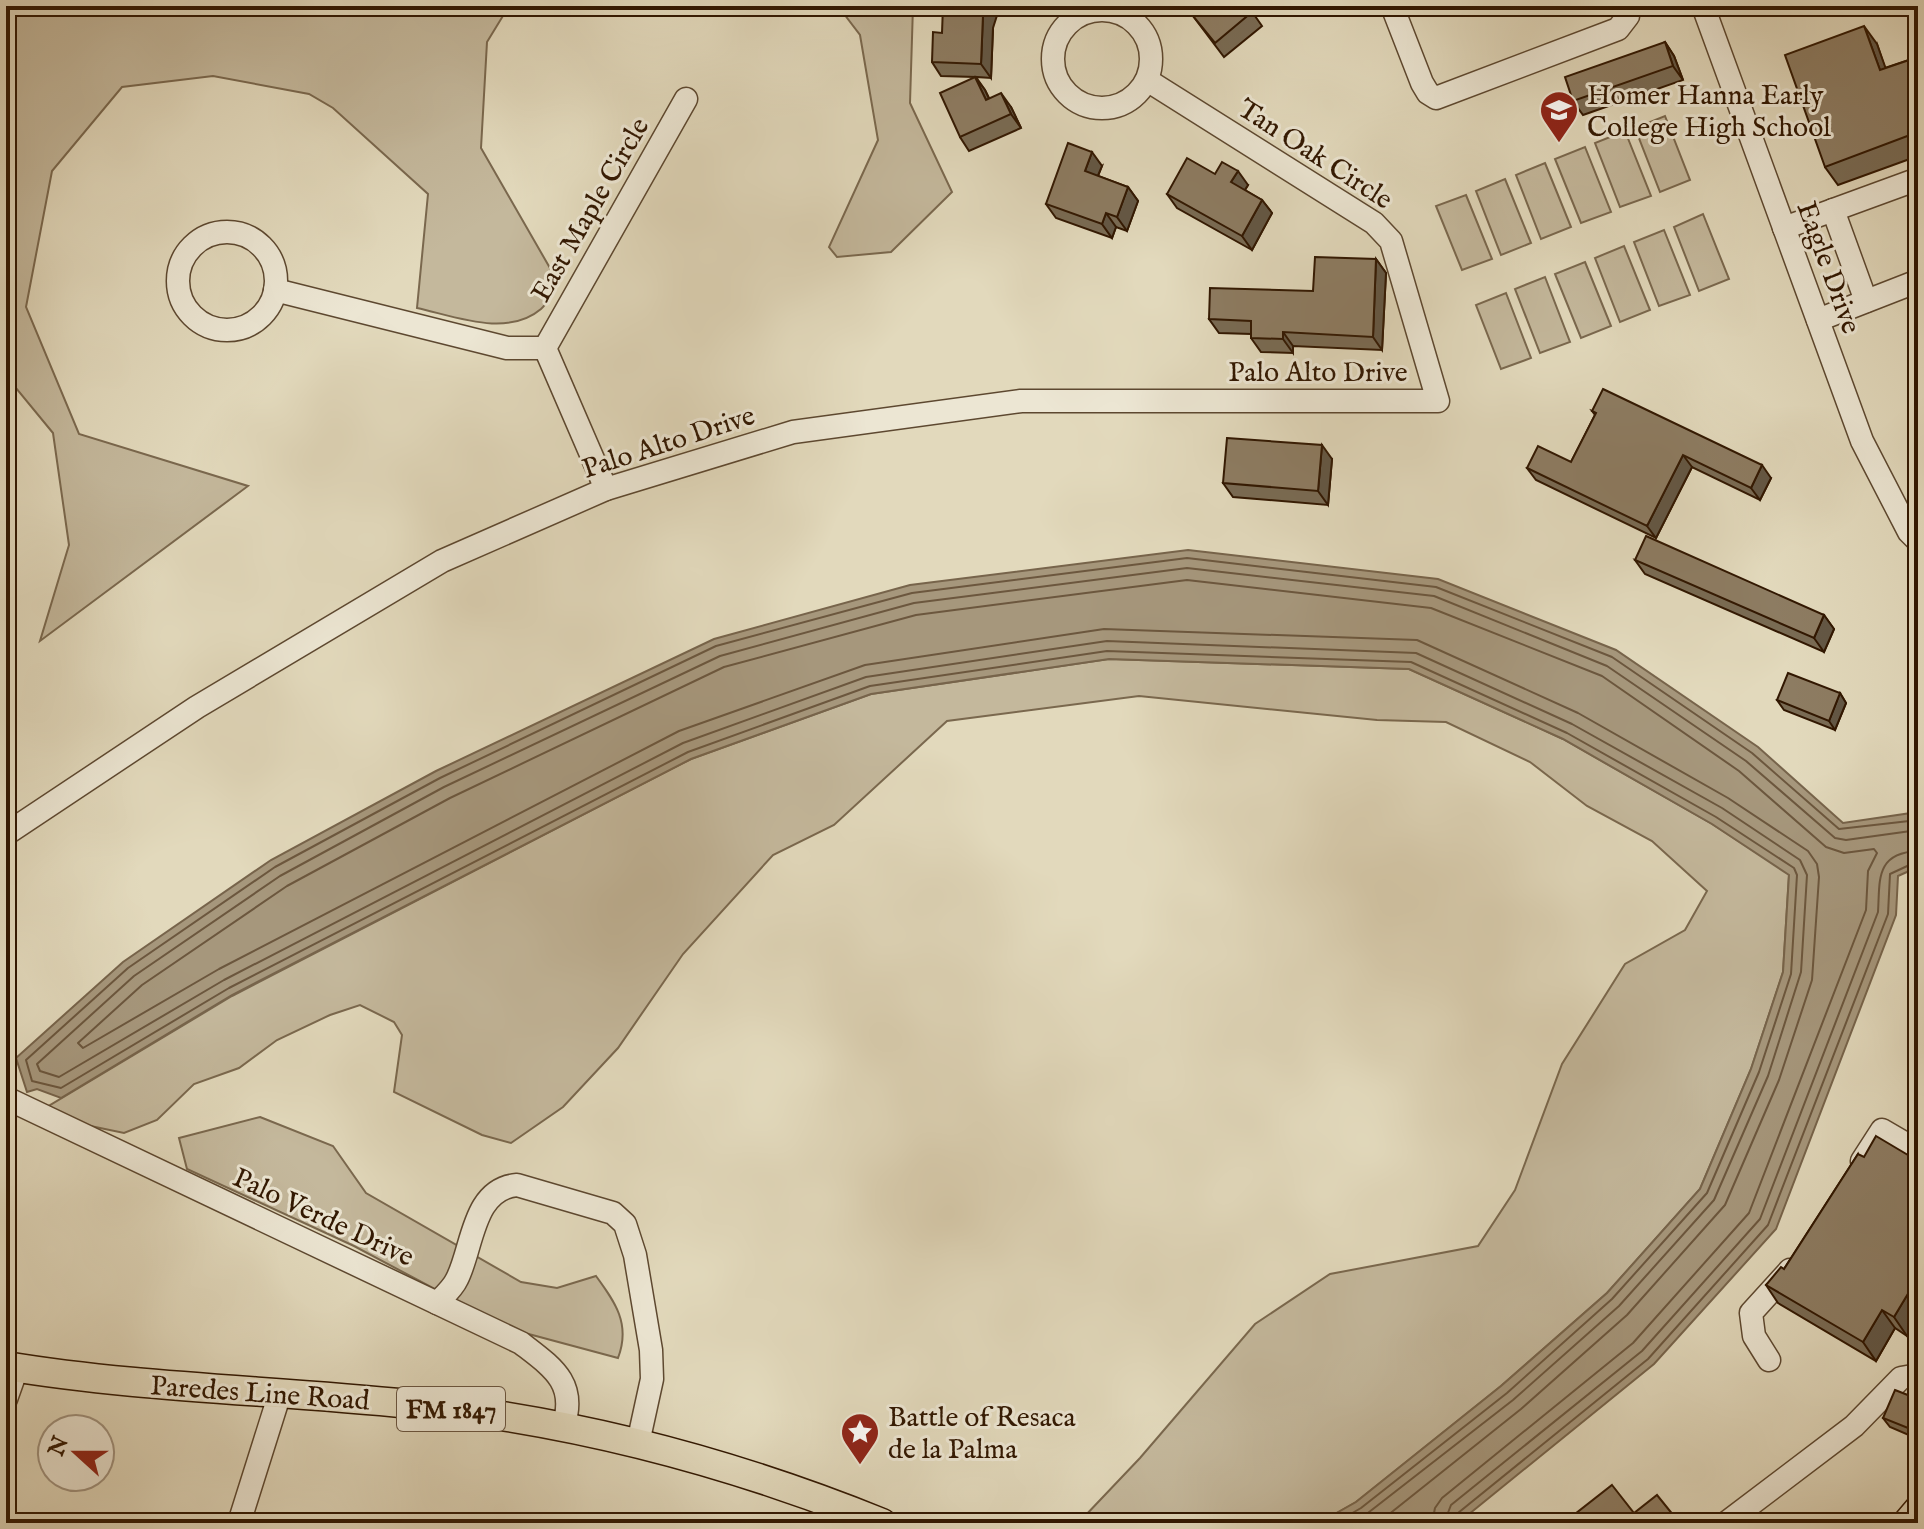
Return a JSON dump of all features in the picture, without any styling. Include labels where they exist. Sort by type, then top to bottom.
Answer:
[{"type":"main road","name":"Paredes Line Road","points":[[12,1367],[112,1381],[411,1404],[563,1427],[638,1443],[834,1504],[882,1523]]},
{"type":"main road","points":[[1907,1523],[1918,1510]]},
{"type":"street","points":[[1392,6],[1422,83],[1428,93],[1436,98],[1618,29],[1628,16],[1626,6]]},
{"type":"street","name":"Eagle Drive","points":[[1703,6],[1862,441],[1909,532],[1918,541]]},
{"type":"street","points":[[1093,10],[1123,14],[1146,35],[1151,65],[1147,80],[1123,104],[1098,108],[1074,100],[1062,87],[1055,72],[1053,55],[1057,38],[1066,25],[1093,10]]},
{"type":"street","name":"Tan Oak Circle","points":[[1147,80],[1374,223],[1391,241],[1438,401]]},
{"type":"street","name":"East Maple Circle","points":[[545,348],[686,99]]},
{"type":"street","points":[[1784,228],[1918,179]]},
{"type":"street","points":[[1833,210],[1866,301]]},
{"type":"street","points":[[237,233],[260,244],[270,257],[275,273],[275,290],[260,317],[247,325],[217,329],[190,314],[178,286],[179,270],[185,254],[197,242],[212,234],[237,233]]},
{"type":"street","points":[[1818,320],[1918,281]]},
{"type":"street","points":[[275,290],[507,348],[545,348],[606,489]]},
{"type":"street","name":"Palo Alto Drive","points":[[6,834],[197,707],[442,561],[606,489],[793,432],[1021,401],[1438,401]]},
{"type":"street","name":"Palo Verde Drive","points":[[6,1098],[521,1343],[550,1366],[564,1382],[570,1408],[563,1427]]},
{"type":"street","points":[[1850,1179],[1882,1130],[1918,1151]]},
{"type":"street","points":[[437,1303],[456,1283],[480,1210],[506,1186],[517,1185],[613,1213],[625,1224],[635,1255],[651,1350],[652,1379],[638,1443]]},
{"type":"street","points":[[1769,1360],[1754,1336],[1751,1313],[1801,1253]]},
{"type":"street","points":[[6,1399],[12,1367]]},
{"type":"street","points":[[1726,1523],[1854,1426],[1901,1378],[1918,1375]]},
{"type":"street","points":[[239,1523],[280,1393]]},
{"type":"shaded area","points":[[6,6],[209,6],[233,13],[242,6],[509,6],[487,42],[481,148],[558,282],[541,309],[527,318],[512,322],[480,322],[417,308],[428,194],[333,108],[309,94],[213,76],[122,87],[52,171],[26,307],[79,434],[248,486],[40,641],[69,545],[53,433],[6,376]]},
{"type":"shaded area","points":[[838,6],[913,6],[910,103],[952,192],[891,252],[837,257],[829,247],[878,140],[860,35]]},
{"type":"shaded area","points":[[1665,116],[1690,180],[1660,192],[1635,128]]},
{"type":"shaded area","points":[[1625,131],[1651,196],[1620,207],[1595,143]]},
{"type":"shaded area","points":[[1585,147],[1611,212],[1581,223],[1555,159]]},
{"type":"shaded area","points":[[1545,163],[1571,227],[1541,239],[1516,175]]},
{"type":"shaded area","points":[[1505,179],[1531,243],[1501,255],[1476,191]]},
{"type":"shaded area","points":[[1466,195],[1492,259],[1462,270],[1436,206]]},
{"type":"shaded area","points":[[1703,214],[1729,279],[1699,291],[1674,227]]},
{"type":"shaded area","points":[[1664,230],[1690,295],[1659,306],[1634,242]]},
{"type":"shaded area","points":[[1624,246],[1650,310],[1620,322],[1595,258]]},
{"type":"shaded area","points":[[1585,262],[1611,326],[1581,338],[1555,274]]},
{"type":"shaded area","points":[[1545,277],[1570,342],[1540,353],[1515,289]]},
{"type":"shaded area","points":[[1506,293],[1531,358],[1501,369],[1476,305]]},
{"type":"shaded area","points":[[1109,659],[1409,669],[1563,739],[1712,824],[1789,874],[1783,972],[1751,1069],[1700,1189],[1607,1293],[1501,1386],[1356,1502],[1319,1523],[1058,1523],[1083,1518],[1140,1458],[1255,1324],[1330,1274],[1478,1246],[1515,1190],[1562,1064],[1625,964],[1685,930],[1707,891],[1652,841],[1587,806],[1530,762],[1446,722],[1377,720],[1139,696],[947,721],[834,825],[773,855],[683,954],[618,1048],[563,1107],[511,1143],[482,1135],[394,1092],[402,1035],[394,1022],[360,1005],[330,1015],[277,1040],[239,1068],[194,1084],[157,1120],[124,1133],[81,1124],[47,1107],[232,996],[691,759],[871,694]]},
{"type":"shaded area","points":[[260,1117],[333,1146],[366,1193],[521,1282],[557,1288],[596,1276],[615,1304],[622,1324],[622,1346],[618,1358],[510,1329],[354,1246],[187,1169],[179,1138]]},
{"type":"water","points":[[1188,550],[1438,579],[1616,650],[1758,747],[1843,823],[1918,812],[1918,867],[1898,876],[1896,915],[1776,1229],[1654,1364],[1458,1523],[1319,1523],[1356,1502],[1501,1386],[1607,1293],[1700,1189],[1751,1069],[1783,972],[1789,875],[1712,824],[1563,739],[1409,669],[1109,659],[871,694],[691,759],[232,995],[61,1098],[37,1089],[27,1092],[16,1058],[123,962],[271,860],[436,771],[714,639],[910,585]]},
{"type":"building","points":[[943,6],[986,6],[981,64],[932,62],[933,32],[942,33]]},
{"type":"building","points":[[1206,6],[1248,6],[1252,12],[1215,43],[1193,16]]},
{"type":"building","points":[[1864,26],[1880,70],[1918,57],[1918,132],[1825,167],[1785,55]]},
{"type":"building","points":[[1665,42],[1673,66],[1573,101],[1565,77]]},
{"type":"building","points":[[975,77],[986,100],[1001,93],[1011,114],[960,137],[940,93]]},
{"type":"building","points":[[1068,143],[1092,152],[1085,171],[1128,187],[1117,217],[1106,213],[1102,224],[1046,204]]},
{"type":"building","points":[[1187,158],[1215,174],[1222,162],[1238,171],[1231,182],[1262,200],[1242,236],[1167,194]]},
{"type":"building","points":[[1315,257],[1376,259],[1373,337],[1283,332],[1283,339],[1251,338],[1251,321],[1209,319],[1210,288],[1313,291]]},
{"type":"building","points":[[1603,389],[1762,465],[1751,488],[1683,455],[1647,526],[1527,468],[1538,446],[1571,462],[1596,413],[1592,411]]},
{"type":"building","points":[[1227,438],[1322,445],[1318,491],[1223,483]]},
{"type":"building","points":[[1646,536],[1824,615],[1814,638],[1635,560]]},
{"type":"building","points":[[1788,673],[1840,693],[1829,721],[1777,700]]},
{"type":"building","points":[[1876,1136],[1918,1161],[1918,1277],[1894,1317],[1882,1310],[1863,1342],[1766,1285],[1781,1267],[1784,1269],[1858,1154],[1864,1157]]},
{"type":"building","points":[[1895,1390],[1918,1399],[1918,1432],[1883,1418]]},
{"type":"building","points":[[1612,1485],[1634,1513],[1657,1495],[1678,1521],[1582,1523],[1575,1514]]},
{"type":"place","name":"Homer Hanna Early College High School","points":[[1559,144]]},
{"type":"place","name":"Battle of Resaca de la Palma","points":[[860,1466]]}]
